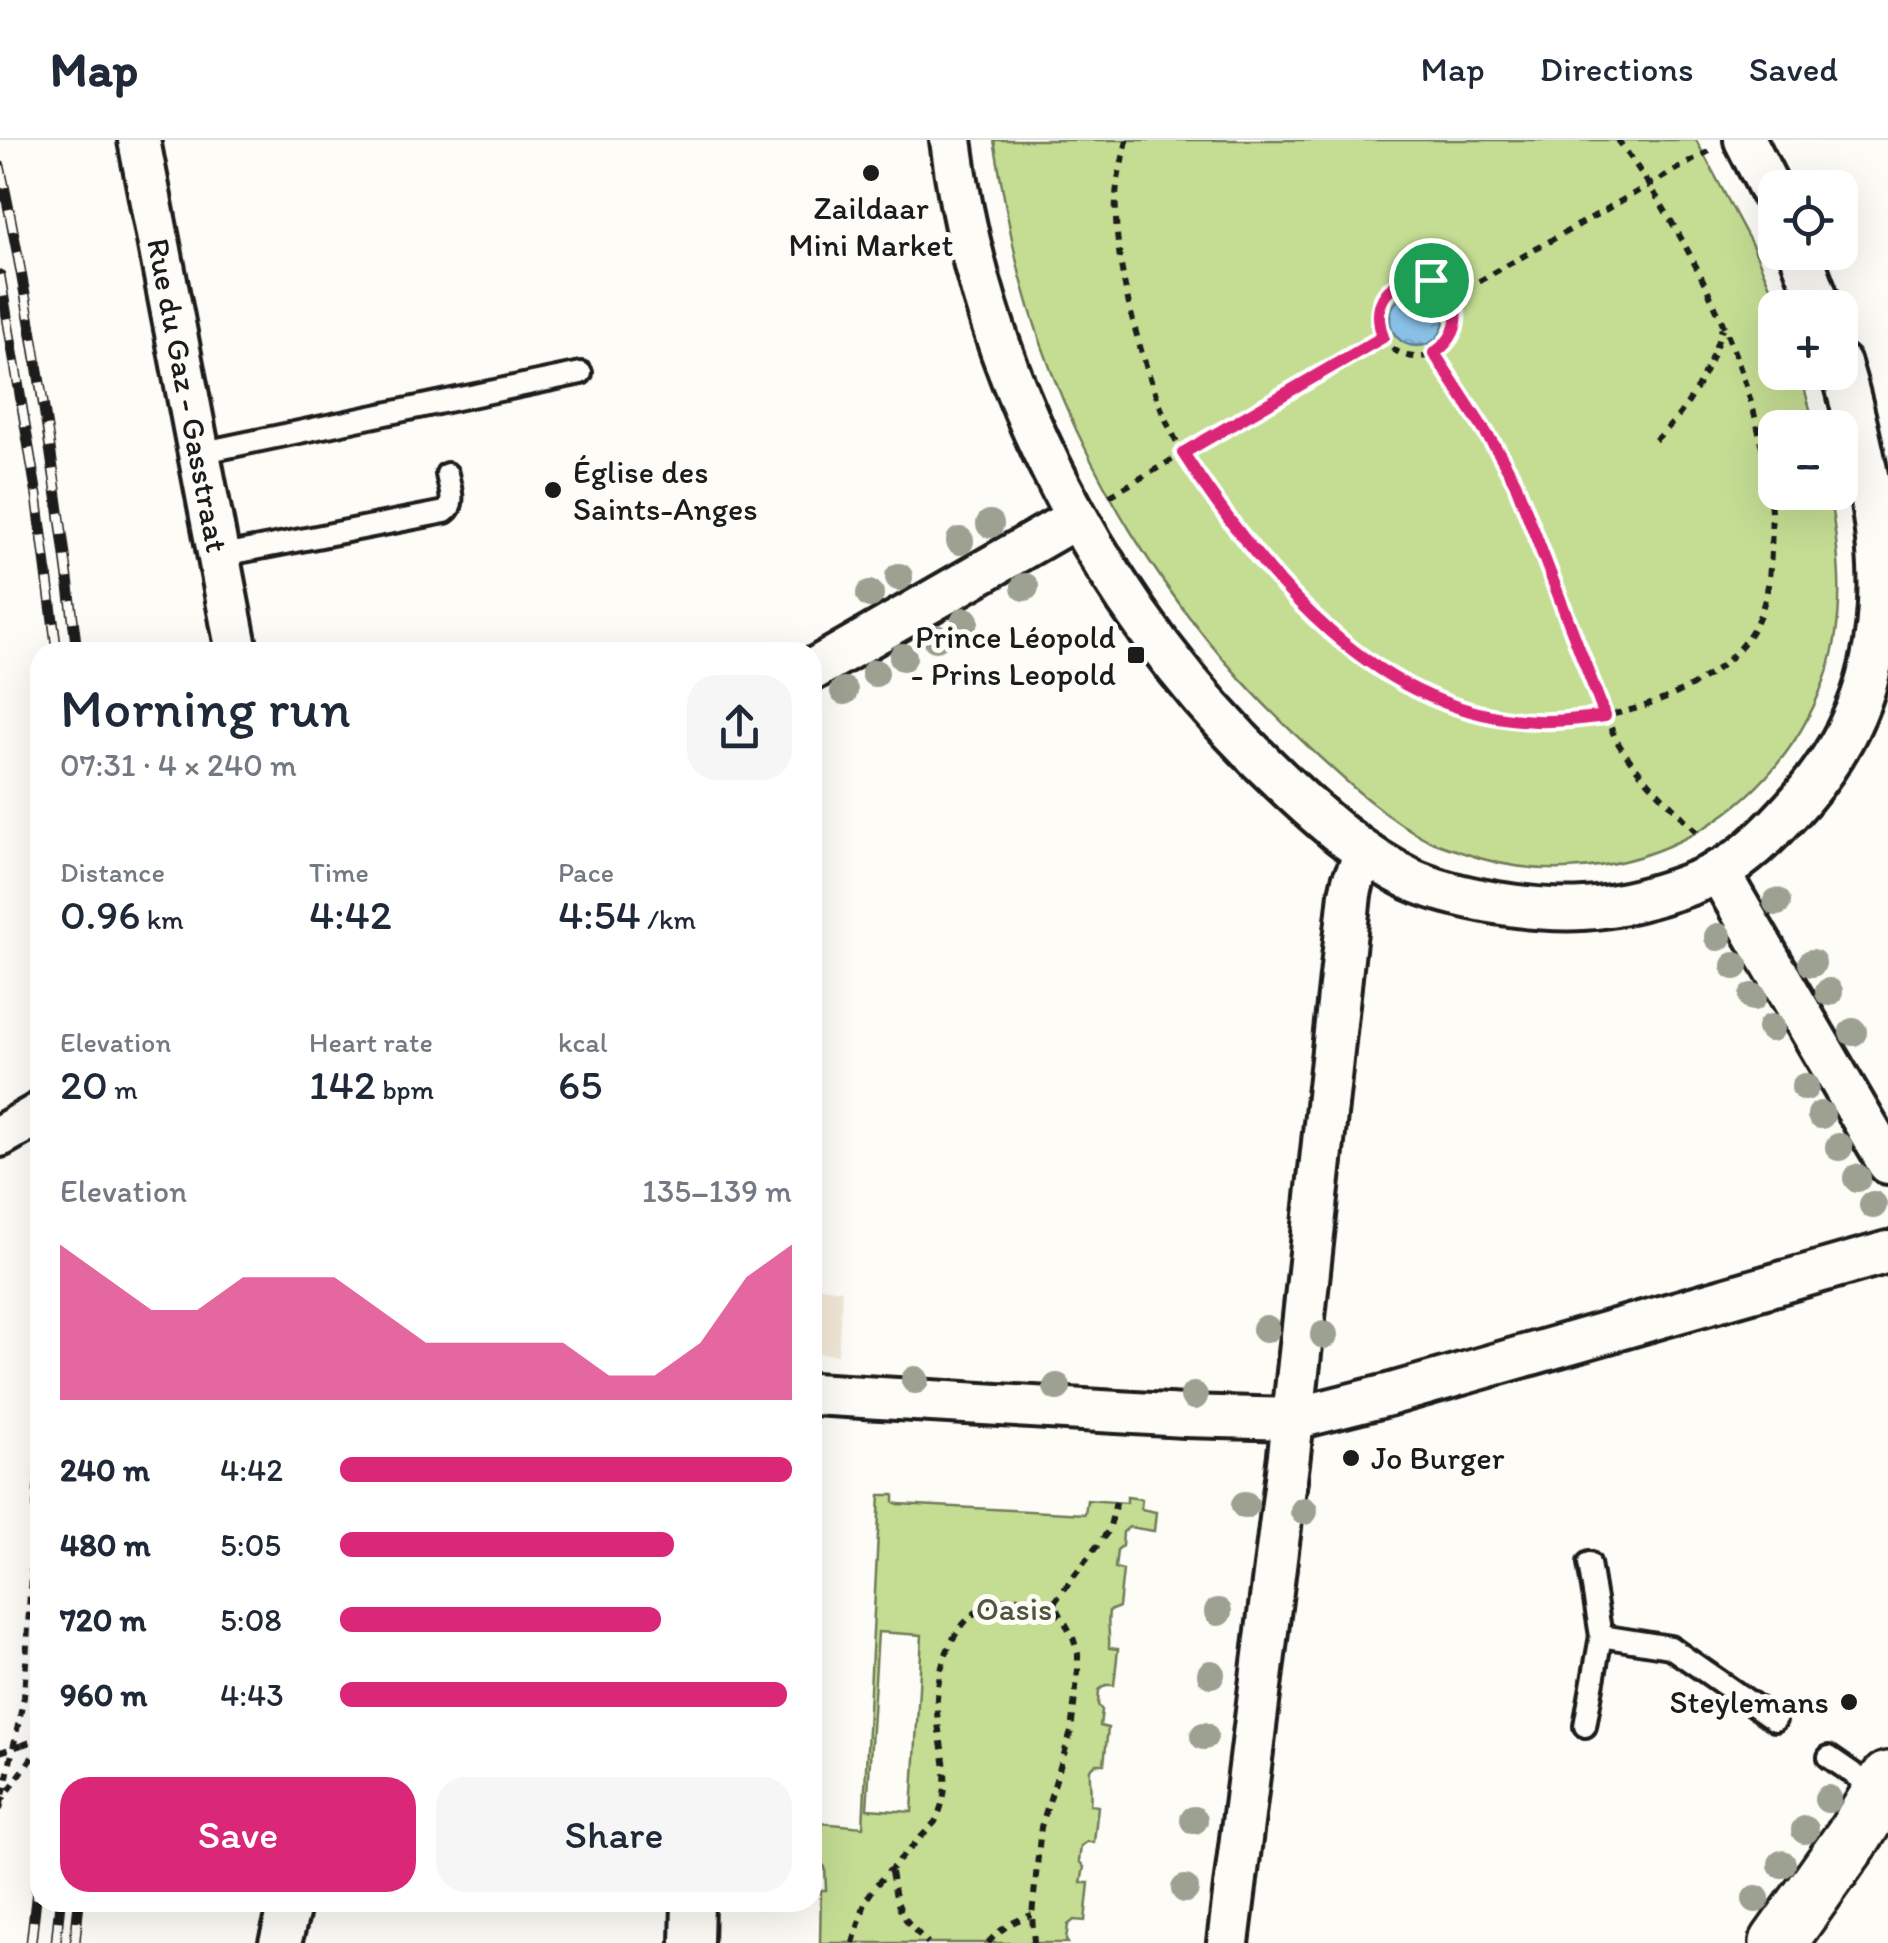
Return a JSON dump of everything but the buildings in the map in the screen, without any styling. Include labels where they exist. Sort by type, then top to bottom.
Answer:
[{"type":"main road","points":[[1778,1943],[1856,1833],[1884,1786]]},
{"type":"main road","points":[[1821,1943],[1888,1850]]},
{"type":"street","name":"Rue du Gaz - Gasstraat","points":[[139,140],[235,642]]},
{"type":"street","points":[[945,142],[999,345],[1030,424],[1090,509],[1134,606],[1192,686],[1254,756],[1326,824],[1412,880],[1471,899],[1539,910],[1596,910],[1698,882],[1710,854]]},
{"type":"street","points":[[1729,145],[1758,178]]},
{"type":"street","points":[[1710,854],[1736,861],[1790,812],[1831,762],[1866,684],[1878,626],[1883,537],[1847,390]]},
{"type":"street","points":[[822,664],[1090,509]]},
{"type":"street","points":[[1228,1943],[1293,1419],[1350,894],[1366,853]]},
{"type":"street","points":[[1710,854],[1888,1163]]},
{"type":"street","points":[[0,1136],[30,1119]]},
{"type":"street","points":[[822,1395],[1293,1419],[1888,1252]]},
{"type":"street","points":[[280,1943],[288,1912]]},
{"type":"street","points":[[692,1943],[693,1912]]},
{"type":"lane","points":[[199,453],[581,374]]},
{"type":"lane","points":[[218,556],[445,512],[452,504],[447,474]]},
{"type":"lane","points":[[1586,1726],[1601,1636],[1589,1564]]},
{"type":"lane","points":[[1601,1636],[1670,1647],[1775,1720]]},
{"type":"lane","points":[[1829,1757],[1884,1786]]},
{"type":"path","points":[[1127,140],[1116,211],[1126,286],[1138,338],[1167,422],[1206,488],[1278,577],[1335,637],[1366,662],[1438,700],[1487,714],[1534,721],[1605,716],[1639,708],[1690,688],[1739,650],[1763,608],[1769,580],[1771,498],[1745,380],[1679,236],[1650,184],[1618,140]]},
{"type":"path","points":[[1452,298],[1650,184],[1729,145]]},
{"type":"path","points":[[1404,280],[1431,280],[1452,298],[1456,310],[1452,336],[1434,353],[1411,356],[1390,346],[1383,337],[1379,324],[1383,298],[1404,280]]},
{"type":"path","points":[[1656,440],[1685,407],[1701,380],[1722,327]]},
{"type":"path","points":[[1090,509],[1383,337]]},
{"type":"path","points":[[1434,353],[1515,482],[1605,716],[1628,760],[1676,809],[1710,854]]},
{"type":"path","points":[[1054,1603],[1109,1530],[1116,1502]]},
{"type":"path","points":[[0,1806],[24,1697],[30,1593]]},
{"type":"path","points":[[853,1943],[866,1900],[935,1822],[945,1795],[947,1778],[937,1704],[942,1667],[958,1630],[982,1607],[1014,1597],[1054,1603],[1073,1636],[1078,1654],[1071,1732],[1041,1827],[1032,1915],[1034,1943]]},
{"type":"path","points":[[0,1752],[30,1745]]},
{"type":"path","points":[[0,1806],[30,1759]]},
{"type":"path","points":[[891,1871],[898,1910],[928,1943]]},
{"type":"path","points":[[988,1943],[1012,1921],[1032,1915]]},
{"type":"shaded area","points":[[822,1287],[842,1290],[838,1355],[822,1354]]},
{"type":"green space","points":[[994,140],[1696,140],[1752,245],[1758,270],[1763,270],[1772,290],[1758,290],[1758,390],[1805,390],[1810,410],[1758,410],[1758,510],[1832,510],[1839,587],[1836,634],[1824,681],[1800,732],[1766,777],[1725,813],[1679,841],[1628,860],[1574,869],[1519,867],[1464,853],[1412,831],[1368,799],[1262,702],[1215,650],[1132,534],[1066,408],[1020,275]]},
{"type":"green space","name":"Oasis","points":[[880,1495],[894,1495],[898,1504],[1085,1514],[1087,1500],[1127,1503],[1127,1497],[1142,1499],[1141,1509],[1156,1512],[1154,1531],[1129,1527],[1123,1532],[1122,1546],[1117,1550],[1115,1568],[1123,1570],[1119,1607],[1109,1611],[1108,1621],[1109,1648],[1118,1649],[1114,1685],[1099,1690],[1100,1726],[1108,1728],[1104,1764],[1090,1769],[1090,1805],[1098,1806],[1094,1842],[1081,1846],[1079,1861],[1084,1867],[1081,1883],[1089,1883],[1085,1921],[1074,1920],[1068,1925],[1068,1943],[820,1943],[822,1890],[826,1890],[822,1823],[863,1827]],"holes":[[[878,1632],[922,1635],[912,1812],[867,1809]]]},
{"type":"water","points":[[1417,292],[1436,300],[1444,319],[1436,338],[1417,346],[1398,338],[1390,319],[1398,300]]},
{"type":"railway","points":[[0,166],[44,409],[76,642]]},
{"type":"railway","points":[[0,275],[37,496],[56,642]]},
{"type":"railway","points":[[31,1943],[34,1912]]},
{"type":"railway","points":[[56,1943],[59,1912]]},
{"type":"railway","points":[[75,1943],[78,1912]]},
{"type":"place","name":"Zaildaar Mini Market","points":[[871,173]]},
{"type":"place","name":"Église des Saints-Anges","points":[[553,490]]},
{"type":"place","name":"Prince Léopold - Prins Leopold","points":[[1136,655]]},
{"type":"place","name":"Jo Burger","points":[[1351,1458]]},
{"type":"place","name":"Steylemans","points":[[1849,1702]]},
{"type":"route","points":[[1404,280],[1431,280],[1452,298],[1456,310],[1452,336],[1434,353],[1515,482],[1605,716],[1534,721],[1487,714],[1438,700],[1366,662],[1335,637],[1278,577],[1242,535],[1183,453],[1383,337],[1379,310],[1392,287],[1404,280]]}]
